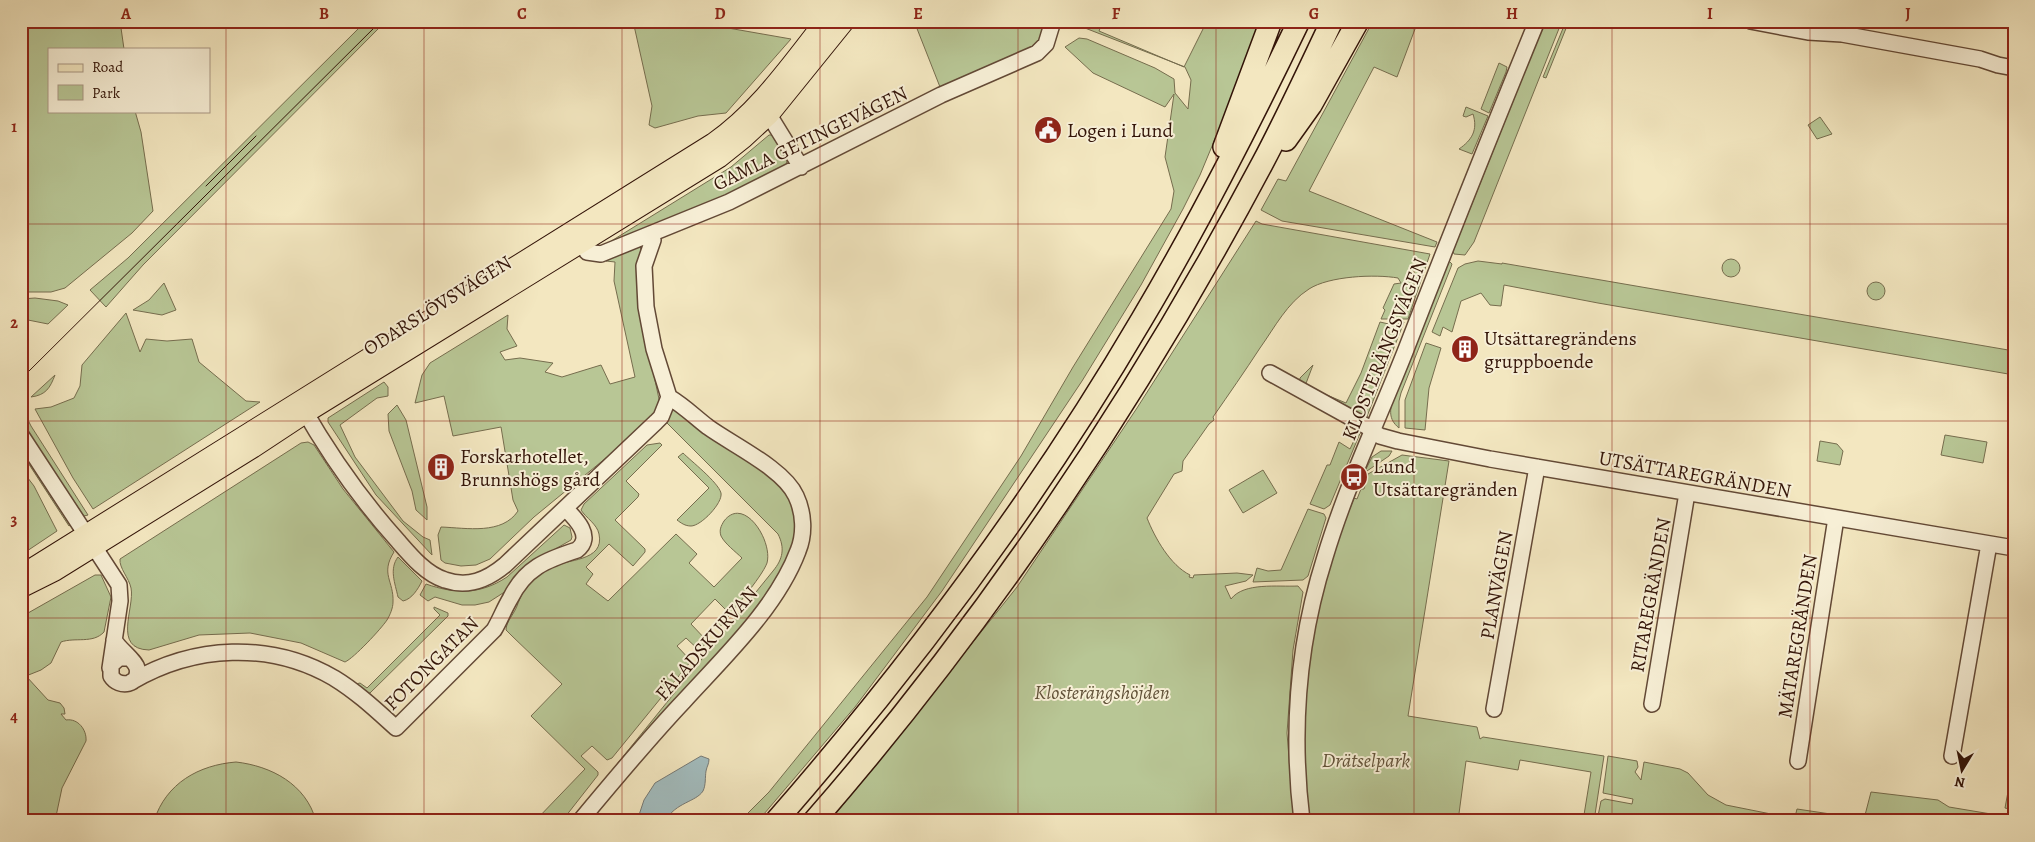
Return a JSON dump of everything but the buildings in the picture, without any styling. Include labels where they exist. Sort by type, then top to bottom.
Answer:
[{"type":"highway","points":[[1189,236],[1271,21]]},
{"type":"highway","points":[[776,821],[888,686],[953,601],[1020,509],[1109,373],[1189,236],[1253,118],[1299,21]]},
{"type":"highway","points":[[814,821],[918,698],[1052,514],[1167,334],[1234,217],[1268,153],[1332,21]]},
{"type":"highway","points":[[1234,217],[1311,105],[1358,21]]},
{"type":"main road","name":"ODARSLÖVSVÄGEN","points":[[21,575],[90,540],[253,448],[302,407],[719,158],[756,128],[763,110],[825,21]]},
{"type":"main road","name":"ODARSLÖVSVÄGEN","points":[[763,110],[845,21]]},
{"type":"main road","name":"ODARSLÖVSVÄGEN","points":[[21,588],[54,571],[90,540]]},
{"type":"street","name":"GAMLA GETINGEVÄGEN","points":[[596,256],[729,202],[941,95],[1037,53],[1046,44],[1052,21]]},
{"type":"street","name":"KLOSTERÄNGSVÄGEN","points":[[1302,821],[1297,762],[1299,688],[1309,617],[1331,537],[1537,21]]},
{"type":"street","points":[[1750,21],[1808,32],[1848,35],[1980,59],[2014,68]]},
{"type":"street","points":[[763,110],[801,167]]},
{"type":"street","points":[[302,407],[344,475],[380,521],[414,558],[444,580],[465,584],[478,582],[489,577],[504,566],[661,416],[669,397],[654,349],[646,307],[644,266],[653,240],[651,235]]},
{"type":"street","name":"UTSÄTTAREGRÄNDEN","points":[[1270,373],[1366,426],[1380,436],[1406,443],[2014,548]]},
{"type":"street","name":"FÄLADSKURVAN","points":[[580,821],[653,735],[755,622],[783,582],[802,540],[802,515],[795,494],[789,485],[768,466],[721,436],[683,405],[669,397]]},
{"type":"street","points":[[21,435],[115,578],[121,594],[114,640],[110,668],[111,676],[116,682],[124,684],[131,682],[137,674],[136,666],[114,640]]},
{"type":"street","name":"PLANVÄGEN","points":[[1494,710],[1537,467]]},
{"type":"street","name":"RITAREGRÄNDEN","points":[[1652,704],[1688,493]]},
{"type":"street","name":"FOTONGATAN","points":[[131,682],[159,667],[195,656],[224,652],[273,656],[310,667],[334,678],[370,703],[396,728],[490,634],[502,617],[518,584],[528,572],[541,564],[577,550],[581,546],[584,538],[583,530],[565,508]]},
{"type":"street","name":"MÄTAREGRÄNDEN","points":[[1798,761],[1836,518]]},
{"type":"street","points":[[1952,756],[1989,544]]},
{"type":"street","points":[[110,668],[114,661],[119,658],[131,660]]},
{"type":"street","name":"FOTONGATAN","points":[[131,660],[148,666],[159,667]]},
{"type":"green space","points":[[21,21],[120,21],[124,48],[48,48],[48,112],[135,112],[141,132],[153,211],[132,233],[65,288],[51,292],[29,292],[21,295]]},
{"type":"green space","points":[[366,21],[386,21],[143,265],[106,307],[90,290],[128,258]]},
{"type":"green space","points":[[633,21],[688,21],[791,39],[726,113],[698,116],[655,128],[649,125],[652,106]]},
{"type":"green space","points":[[914,21],[1047,21],[1042,37],[1030,48],[940,87]]},
{"type":"green space","points":[[1067,21],[1103,21],[1099,31],[1172,62]]},
{"type":"green space","points":[[1207,21],[1264,21],[1200,175],[1183,209],[1141,285],[1082,381],[942,591],[855,707],[758,821],[740,821],[769,792],[927,597],[1021,456],[1073,367],[1171,209],[1174,191],[1165,157],[1174,94],[1165,107],[1093,73],[1065,47],[1079,38],[1087,39],[1155,68],[1174,79],[1175,93],[1188,109],[1191,80],[1184,67]]},
{"type":"green space","points":[[1373,21],[1418,21],[1397,77],[1374,67],[1309,191],[1437,242],[1435,247],[1282,221],[1261,210],[1278,179],[1286,181]]},
{"type":"green space","points":[[1545,21],[1562,21],[1474,242],[1465,255],[1454,254],[1453,251]]},
{"type":"green space","points":[[1566,21],[1569,21],[1546,78],[1543,77]]},
{"type":"green space","points":[[1499,63],[1507,67],[1506,72],[1489,113],[1481,109]]},
{"type":"green space","points":[[1466,107],[1488,116],[1472,154],[1459,149],[1473,134],[1475,125],[1473,114],[1466,117],[1463,116]]},
{"type":"green space","points":[[1820,117],[1832,134],[1817,139],[1808,125]]},
{"type":"green space","points":[[769,135],[772,135],[787,160],[786,167],[729,194],[600,248],[731,167]]},
{"type":"green space","name":"Klosterängshöjden","points":[[1256,221],[1262,224],[1430,254],[1408,319],[1381,319],[1385,310],[1383,308],[1394,284],[1401,283],[1398,278],[1365,276],[1328,281],[1309,289],[1294,301],[1276,324],[1213,417],[1214,420],[1209,424],[1183,461],[1182,471],[1174,474],[1147,518],[1164,550],[1176,565],[1190,575],[1189,577],[1193,578],[1194,575],[1237,573],[1253,575],[1246,581],[1225,586],[1231,599],[1244,590],[1262,586],[1298,586],[1303,592],[1293,650],[1287,733],[1294,821],[830,821],[1017,587],[1137,408]]},
{"type":"green space","points":[[636,247],[640,247],[642,252],[647,343],[659,399],[658,410],[640,430],[534,517],[490,559],[476,565],[461,566],[445,563],[441,560],[438,535],[441,527],[473,529],[493,527],[511,519],[518,511],[513,500],[501,427],[453,436],[444,396],[415,403],[422,375],[430,363],[508,315],[507,329],[517,346],[500,352],[505,360],[520,358],[553,363],[545,372],[562,377],[601,365],[610,384],[635,377],[614,281],[615,262],[606,261]]},
{"type":"green space","points":[[1731,259],[1737,262],[1740,268],[1737,274],[1731,277],[1725,274],[1722,268],[1725,262]]},
{"type":"green space","points":[[1449,261],[1452,264],[1451,267],[1401,393],[1399,401],[1399,428],[1391,418],[1393,398]]},
{"type":"green space","points":[[1478,261],[1502,263],[2014,351],[2014,375],[1504,285],[1501,306],[1490,305],[1481,293],[1461,301],[1452,332],[1443,327],[1440,336],[1432,332],[1458,268]]},
{"type":"green space","points":[[1876,282],[1882,285],[1885,291],[1882,297],[1876,300],[1870,297],[1867,291],[1870,285]]},
{"type":"green space","points":[[164,283],[176,310],[162,315],[133,310],[149,300]]},
{"type":"green space","points":[[35,298],[58,301],[68,305],[48,324],[28,320],[21,321],[21,299]]},
{"type":"green space","points":[[126,313],[140,352],[146,339],[167,341],[192,339],[199,362],[246,401],[260,402],[93,509],[73,478],[35,409],[51,407],[74,398],[80,386],[82,365]]},
{"type":"green space","points":[[1380,322],[1393,325],[1404,322],[1366,419],[1299,385],[1300,378],[1313,365],[1305,386],[1346,403],[1361,373]]},
{"type":"green space","points":[[1426,343],[1441,348],[1429,388],[1425,430],[1405,428],[1405,400]]},
{"type":"green space","points":[[55,375],[44,393],[31,397]]},
{"type":"green space","points":[[384,382],[388,387],[388,396],[377,398],[340,425],[355,457],[403,521],[423,537],[430,540],[432,555],[376,495],[328,422],[328,418]]},
{"type":"green space","points":[[397,405],[406,420],[427,507],[427,520],[416,510],[412,491],[389,431],[388,414]]},
{"type":"green space","points":[[21,406],[31,426],[88,515],[84,516],[21,424]]},
{"type":"green space","points":[[676,410],[780,481],[793,499],[797,536],[786,568],[742,633],[577,821],[571,821],[773,571],[781,558],[782,544],[778,534],[665,421],[670,411]]},
{"type":"green space","points":[[1359,430],[1361,431],[1330,505],[1324,509],[1310,504],[1327,465],[1330,465],[1339,442],[1350,449]]},
{"type":"green space","points":[[1945,435],[1987,442],[1983,463],[1941,455]]},
{"type":"green space","points":[[1820,441],[1837,444],[1843,451],[1840,465],[1817,461]]},
{"type":"green space","points":[[21,442],[72,524],[69,526],[21,452]]},
{"type":"green space","points":[[308,442],[314,445],[343,489],[394,552],[388,566],[393,602],[387,620],[379,630],[345,662],[301,643],[250,633],[199,635],[149,650],[138,648],[131,643],[128,635],[128,626],[131,588],[121,566],[120,559],[301,443]]},
{"type":"green space","points":[[660,443],[662,445],[626,481],[639,494],[615,520],[645,549],[645,552],[633,566],[609,544],[586,567],[593,574],[586,584],[608,601],[676,534],[697,554],[689,563],[714,587],[742,558],[725,542],[720,534],[724,521],[732,514],[748,517],[755,524],[766,544],[767,563],[753,586],[719,628],[715,624],[728,612],[715,599],[691,624],[707,641],[700,651],[686,638],[677,646],[691,661],[612,758],[607,760],[592,746],[581,756],[598,772],[598,775],[562,821],[535,821],[585,769],[531,716],[562,684],[506,630],[507,624],[516,609],[522,593],[533,578],[544,570],[558,564],[583,558],[596,550],[599,543],[599,534],[596,527],[581,510],[584,504],[647,445]]},
{"type":"green space","points":[[1381,451],[1392,451],[1389,456],[1364,473],[1372,457]]},
{"type":"green space","points":[[683,453],[710,478],[721,493],[715,508],[700,522],[691,526],[677,520],[709,488],[678,457]]},
{"type":"green space","name":"Drätselpark","points":[[1402,455],[1449,461],[1408,716],[1477,727],[1480,739],[1483,737],[1604,756],[1594,821],[1583,821],[1591,772],[1520,760],[1518,770],[1466,761],[1458,821],[1308,821],[1304,755],[1305,689],[1313,626],[1322,589],[1354,498],[1357,499],[1361,489],[1364,489],[1368,474]]},
{"type":"green space","points":[[21,469],[34,486],[57,531],[21,555]]},
{"type":"green space","points":[[1263,470],[1277,493],[1243,513],[1229,490]]},
{"type":"green space","points":[[1308,509],[1324,514],[1326,518],[1308,576],[1303,580],[1253,582],[1257,568],[1268,571],[1281,570]]},
{"type":"green space","points":[[564,525],[570,528],[571,540],[536,560],[503,593],[489,602],[462,605],[435,597],[428,601],[420,595],[426,584],[447,590],[467,591],[477,590],[497,583],[507,577]]},
{"type":"green space","points":[[398,557],[422,581],[412,596],[403,601],[398,597],[393,571]]},
{"type":"green space","points":[[95,575],[101,575],[111,597],[104,632],[95,638],[61,642],[51,663],[41,670],[26,676],[48,700],[60,703],[64,708],[65,714],[61,714],[66,720],[74,721],[81,726],[85,733],[86,741],[62,788],[55,821],[21,821],[21,617]]},
{"type":"green space","points":[[434,607],[448,613],[448,616],[370,693],[364,694],[356,687],[356,684],[360,683],[367,688],[440,615]]},
{"type":"green space","points":[[1608,756],[1637,761],[1638,767],[1635,772],[1641,780],[1644,762],[1680,769],[1688,773],[1708,795],[1726,805],[1786,817],[1786,821],[1597,821],[1601,801],[1605,799],[1632,804],[1633,799],[1603,793]]},
{"type":"green space","points":[[2014,759],[2014,810],[2005,808]]},
{"type":"green space","points":[[236,762],[249,764],[274,773],[296,787],[311,808],[316,821],[154,821],[159,808],[167,796],[175,786],[186,778],[209,767]]},
{"type":"green space","points":[[1871,792],[1938,800],[1949,807],[2009,817],[2014,815],[2014,821],[1794,821],[1797,809],[1864,819]]},
{"type":"water","points":[[701,756],[709,759],[709,762],[705,786],[700,795],[680,806],[665,821],[637,821],[644,800],[655,783]]},
{"type":"tram line","points":[[21,379],[381,21]]},
{"type":"tram line","points":[[206,186],[256,136]]},
{"type":"place","name":"Logen i Lund","points":[[1048,130]]},
{"type":"place","name":"Utsättaregrändens gruppboende","points":[[1465,349]]},
{"type":"place","name":"Forskarhotellet, Brunnshögs gård","points":[[441,467]]},
{"type":"place","name":"Lund Utsättaregränden","points":[[1354,477]]}]
